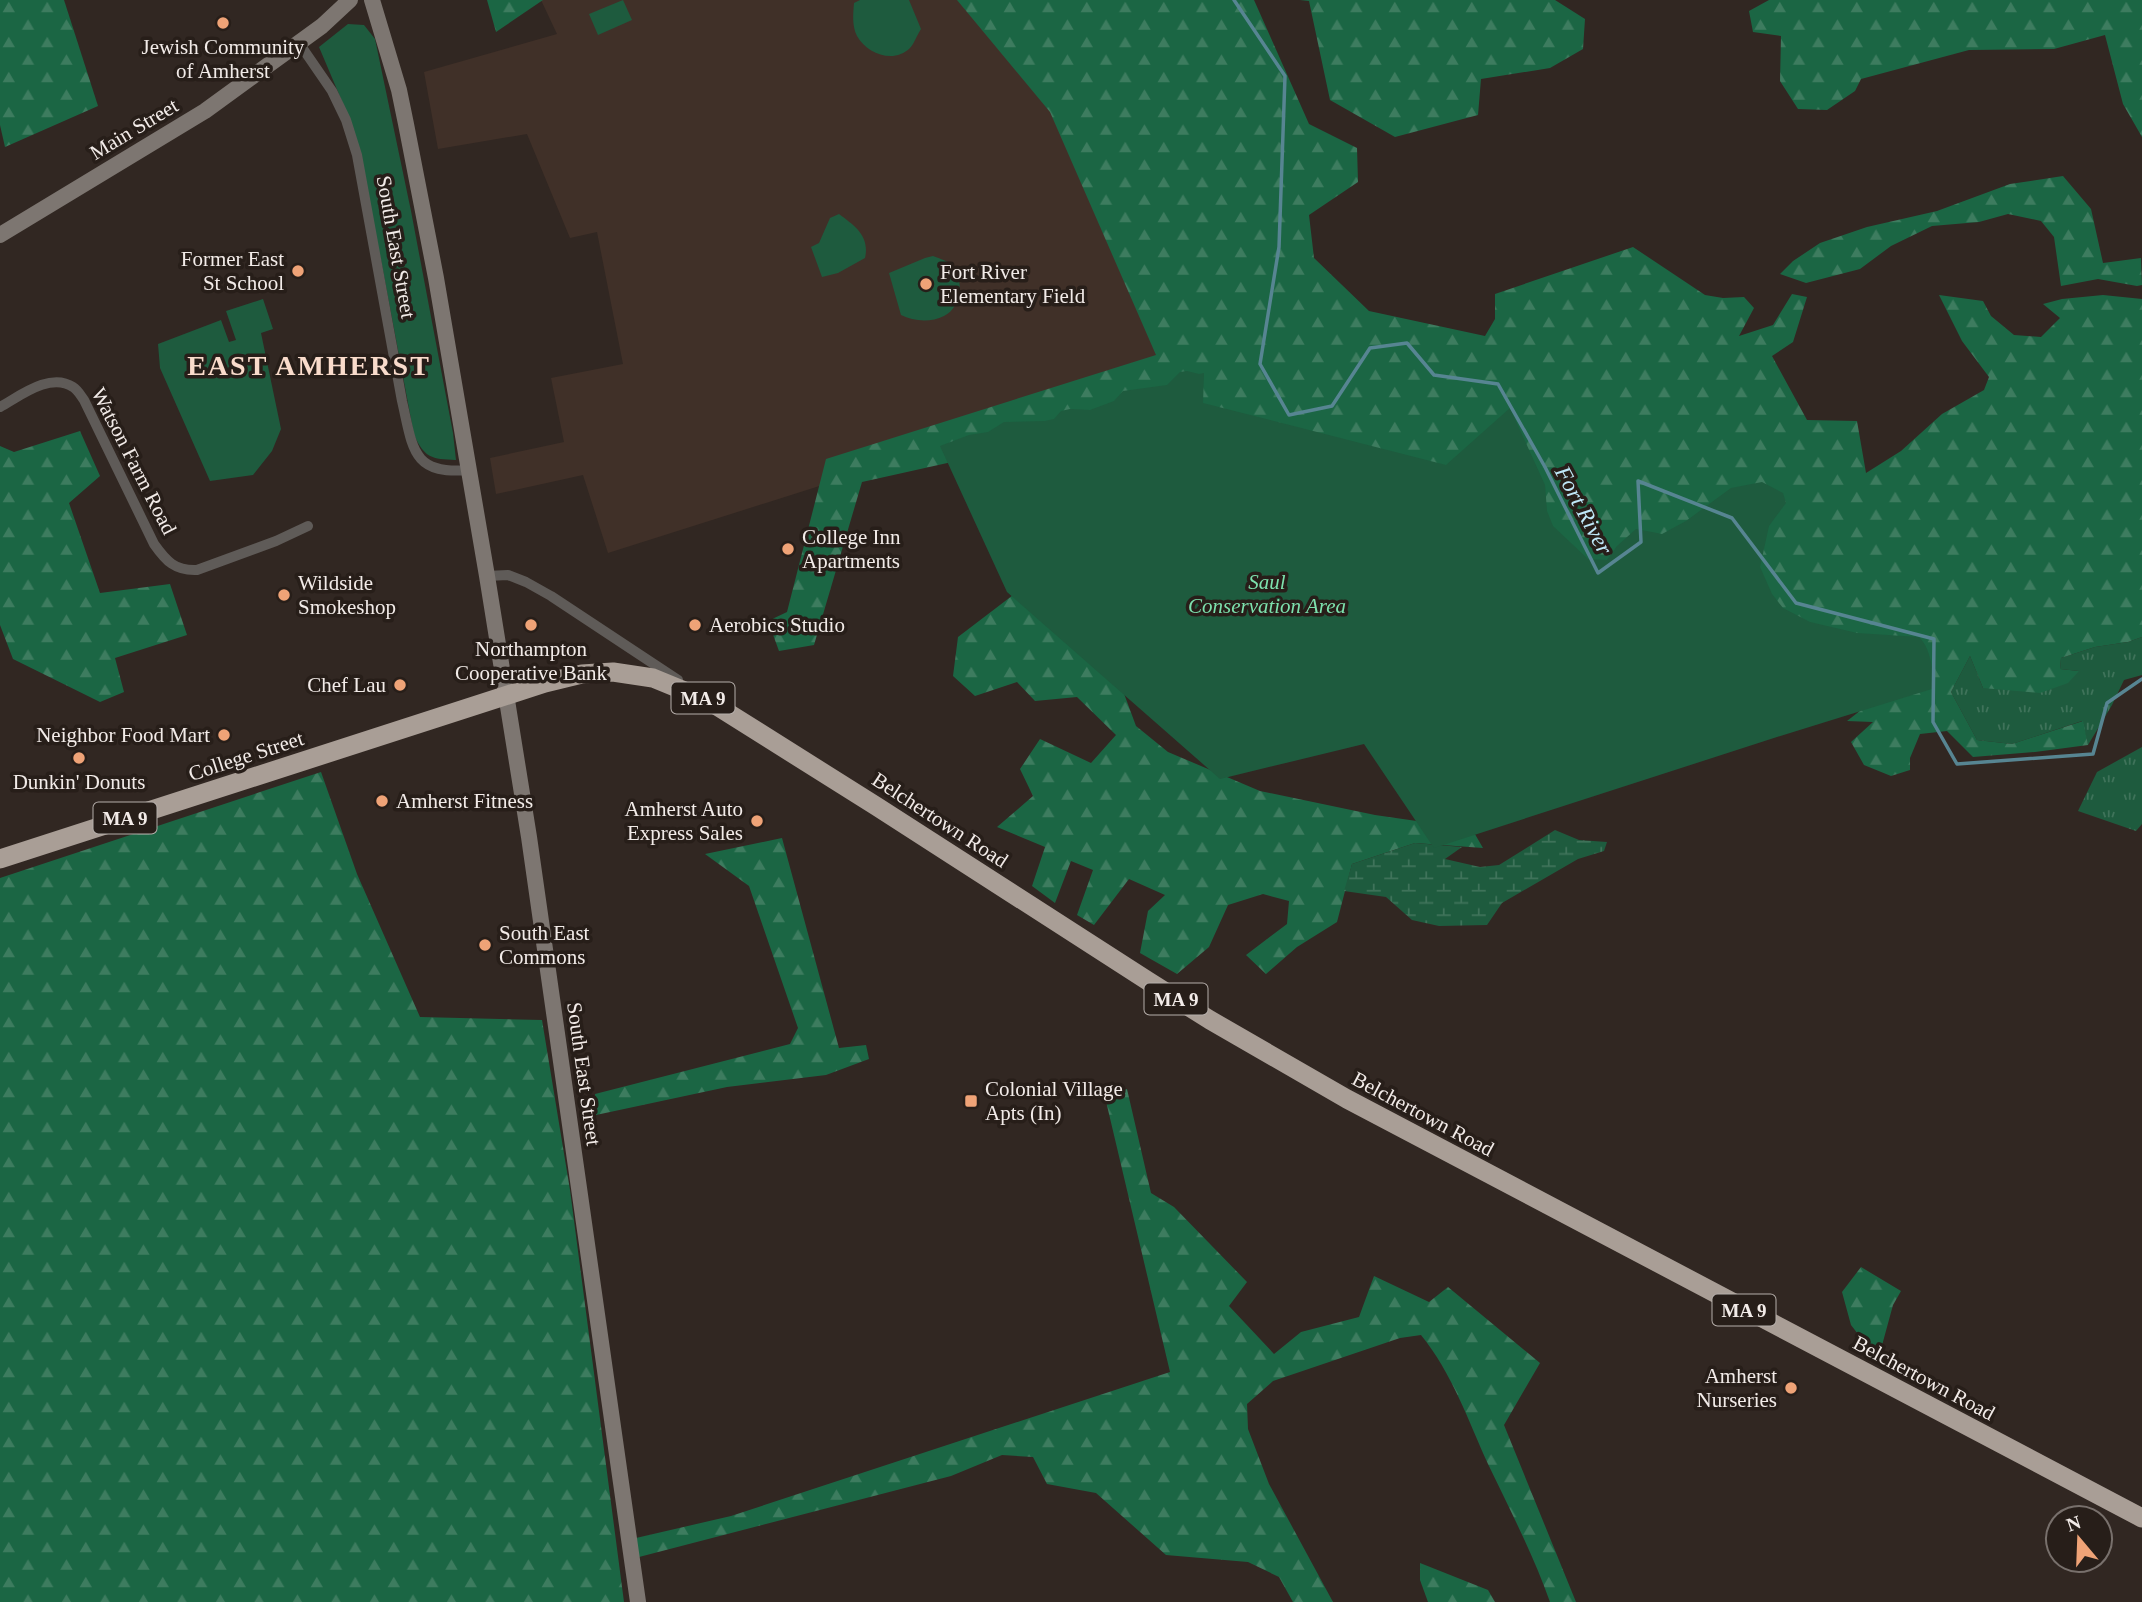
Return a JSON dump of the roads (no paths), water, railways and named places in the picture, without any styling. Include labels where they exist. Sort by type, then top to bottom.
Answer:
[{"type":"highway","name":"Belchertown Road","points":[[507,696],[582,674],[613,672],[653,678],[709,701],[1160,989],[1347,1099],[2142,1518]]},
{"type":"highway","name":"College Street","points":[[0,859],[507,696]]},
{"type":"main road","name":"Main Street","points":[[0,235],[205,111],[299,43],[350,0]]},
{"type":"main road","name":"South East Street","points":[[372,0],[400,90],[436,278],[507,696],[638,1602]]},
{"type":"street","name":"South East Street","points":[[299,43],[332,91],[346,120],[357,155],[402,401],[417,455],[429,467],[450,472],[469,470]]},
{"type":"street","name":"Watson Farm Road","points":[[0,407],[33,388],[51,382],[64,383],[75,388],[84,400],[154,544],[165,560],[175,567],[186,571],[197,570],[276,541],[308,526]]},
{"type":"street","name":"Belchertown Road","points":[[487,576],[508,575],[551,596],[709,701]]},
{"type":"waterway","name":"Fort River","points":[[1234,0],[1285,76],[1279,247],[1260,364],[1289,415],[1332,406],[1370,348],[1407,343],[1434,375],[1498,384],[1545,467],[1598,573],[1641,542],[1638,481],[1732,518],[1796,603],[1934,639],[1933,722],[1957,764],[2093,754],[2107,703],[2142,679]]},
{"type":"place","name":"Jewish Community of Amherst","points":[[223,23]]},
{"type":"place","name":"Former East St School","points":[[298,271]]},
{"type":"place","name":"Fort River Elementary Field","points":[[926,284]]},
{"type":"place","name":"College Inn Apartments","points":[[788,549]]},
{"type":"place","name":"Wildside Smokeshop","points":[[284,595]]},
{"type":"place","name":"Northampton Cooperative Bank","points":[[531,625]]},
{"type":"place","name":"Aerobics Studio","points":[[695,625]]},
{"type":"place","name":"Chef Lau","points":[[400,685]]},
{"type":"place","name":"Neighbor Food Mart","points":[[224,735]]},
{"type":"place","name":"Dunkin' Donuts","points":[[79,758]]},
{"type":"place","name":"Amherst Fitness","points":[[382,801]]},
{"type":"place","name":"Amherst Auto Express Sales","points":[[757,821]]},
{"type":"place","name":"South East Commons","points":[[485,945]]},
{"type":"place","name":"Colonial Village Apts (In)","points":[[971,1101]]},
{"type":"place","name":"Amherst Nurseries","points":[[1791,1388]]},
{"type":"district","name":"EAST AMHERST","points":[[309,365]]},
{"type":"park label","name":"Saul Conservation Area","points":[[1267,594]]}]
